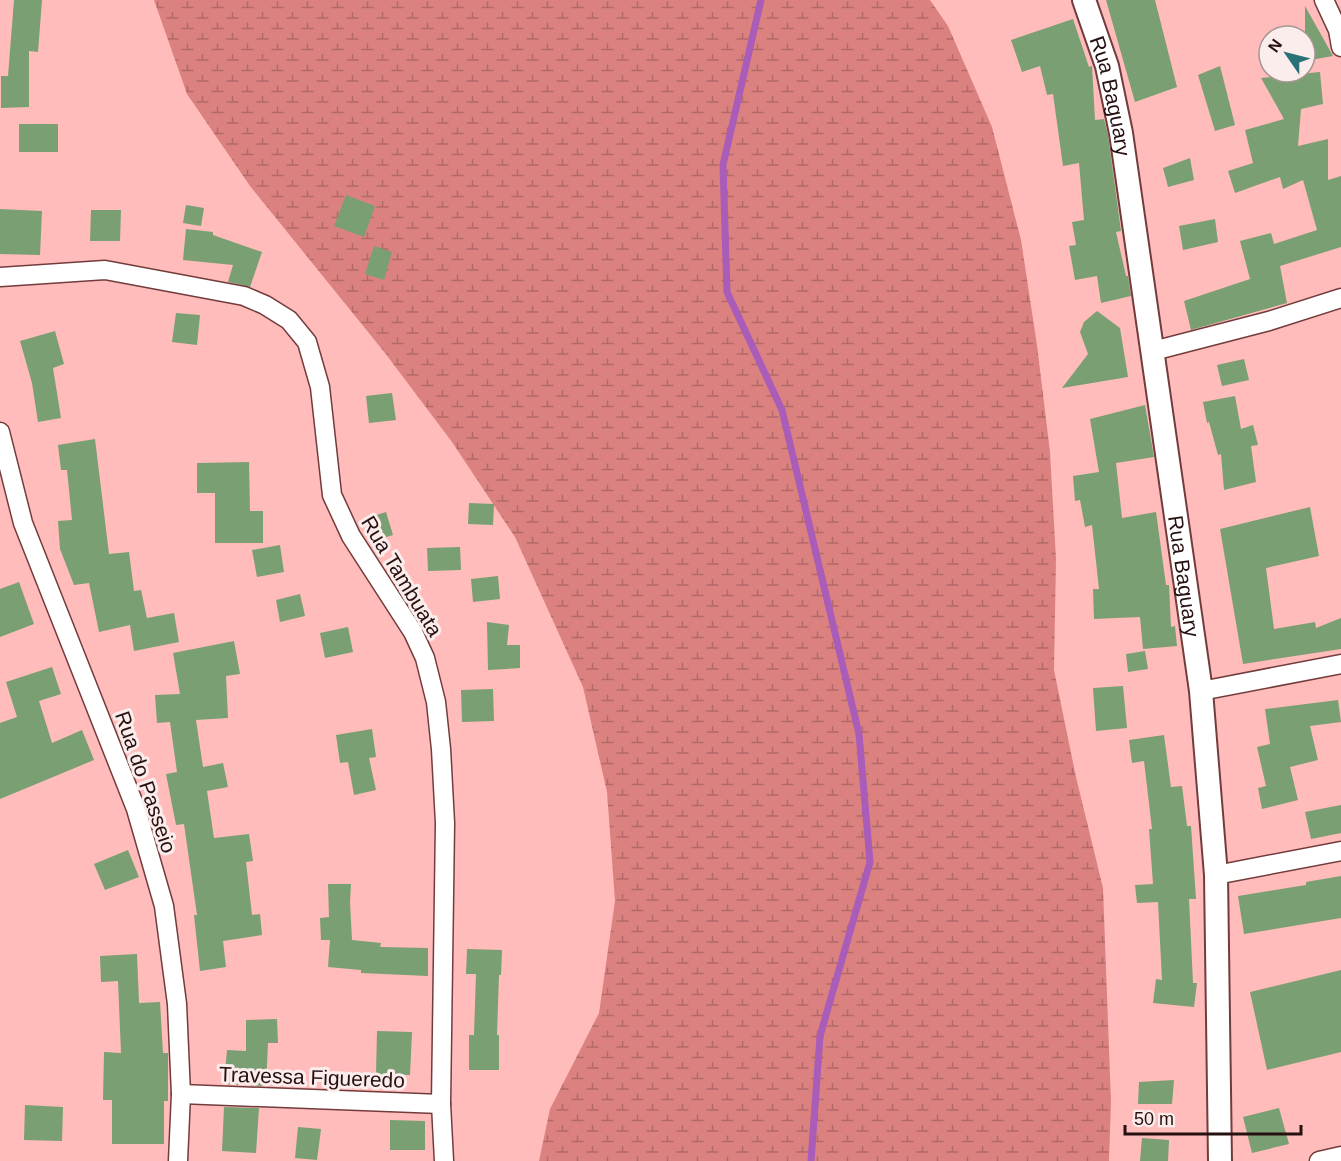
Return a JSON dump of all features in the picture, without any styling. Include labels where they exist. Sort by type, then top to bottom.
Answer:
[{"type":"street","name":"Rua Baguary","points":[[1084,0],[1107,66],[1121,133],[1201,691],[1216,875],[1220,1161]]},
{"type":"street","points":[[1324,0],[1338,30],[1341,47]]},
{"type":"street","name":"Rua Tambuata","points":[[0,277],[105,270],[244,296],[266,305],[289,320],[307,342],[320,387],[332,495],[351,536],[413,632],[425,658],[436,702],[445,823],[441,1104],[444,1161]]},
{"type":"street","points":[[1153,351],[1269,321],[1341,298]]},
{"type":"street","name":"Rua do Passeio","points":[[0,432],[22,523],[136,809],[164,906],[177,1004],[181,1094],[178,1161]]},
{"type":"street","points":[[1201,691],[1341,664]]},
{"type":"street","points":[[1216,875],[1341,851]]},
{"type":"street","name":"Travessa Figueredo","points":[[181,1094],[441,1104]]},
{"type":"street","points":[[1319,1161],[1341,1156]]},
{"type":"green space","points":[[154,0],[930,0],[948,26],[992,127],[1021,240],[1050,452],[1056,559],[1054,670],[1076,777],[1103,888],[1111,1102],[1109,1161],[539,1161],[550,1109],[599,1013],[615,901],[607,792],[583,687],[515,537],[452,442],[385,353],[250,186],[187,94]]},
{"type":"building","points":[[14,0],[42,0],[38,52],[29,51],[29,107],[1,108],[1,76],[8,76]]},
{"type":"building","points":[[1106,0],[1155,0],[1177,87],[1135,102]]},
{"type":"building","points":[[1305,6],[1315,24],[1305,24]]},
{"type":"building","points":[[1073,19],[1089,67],[1092,66],[1095,120],[1104,119],[1108,135],[1121,231],[1116,232],[1131,296],[1101,303],[1097,276],[1075,280],[1069,246],[1076,245],[1072,222],[1084,220],[1079,163],[1063,166],[1053,94],[1047,95],[1040,66],[1022,72],[1011,40]]},
{"type":"building","points":[[1317,27],[1333,56],[1317,59]]},
{"type":"building","points":[[1220,66],[1235,125],[1215,131],[1198,75]]},
{"type":"building","points":[[1317,72],[1320,72],[1323,104],[1301,109],[1298,146],[1328,139],[1328,180],[1341,176],[1341,247],[1280,266],[1287,303],[1191,330],[1184,301],[1250,279],[1240,241],[1271,233],[1274,244],[1317,230],[1303,180],[1283,189],[1280,177],[1235,193],[1228,171],[1253,163],[1245,130],[1284,119],[1264,84],[1317,84]]},
{"type":"building","points":[[19,124],[58,124],[58,152],[19,152]]},
{"type":"building","points":[[1190,158],[1194,180],[1168,187],[1163,168]]},
{"type":"building","points":[[346,195],[375,206],[364,237],[334,226]]},
{"type":"building","points":[[186,205],[204,208],[201,226],[183,223]]},
{"type":"building","points":[[0,209],[42,211],[40,255],[0,254]]},
{"type":"building","points":[[91,210],[121,210],[120,241],[90,241]]},
{"type":"building","points":[[1215,219],[1218,242],[1183,250],[1179,226]]},
{"type":"building","points":[[186,229],[213,232],[213,235],[262,252],[250,287],[228,282],[233,265],[183,260]]},
{"type":"building","points":[[374,246],[392,252],[384,280],[365,274]]},
{"type":"building","points":[[1097,311],[1120,328],[1128,377],[1062,388],[1088,354],[1080,332],[1084,322]]},
{"type":"building","points":[[176,313],[200,315],[197,345],[172,342]]},
{"type":"building","points":[[55,331],[64,364],[53,368],[61,418],[38,422],[32,383],[20,341]]},
{"type":"building","points":[[1244,359],[1249,380],[1222,386],[1217,365]]},
{"type":"building","points":[[392,393],[396,420],[369,423],[366,396]]},
{"type":"building","points":[[1235,396],[1241,429],[1253,425],[1258,445],[1251,446],[1256,482],[1224,490],[1221,454],[1218,455],[1209,422],[1207,423],[1203,402]]},
{"type":"building","points":[[1145,405],[1154,457],[1116,463],[1122,518],[1156,512],[1166,585],[1169,585],[1171,627],[1175,626],[1177,646],[1143,649],[1140,617],[1094,619],[1093,589],[1099,589],[1092,525],[1085,527],[1080,500],[1075,501],[1073,476],[1099,472],[1090,419]]},
{"type":"building","points":[[95,439],[109,554],[129,552],[134,591],[141,590],[147,618],[174,613],[179,642],[134,651],[130,625],[99,632],[89,583],[74,585],[60,549],[58,521],[72,520],[67,470],[61,470],[58,445]]},
{"type":"building","points":[[249,462],[250,511],[263,511],[263,543],[215,543],[215,493],[197,493],[197,463]]},
{"type":"building","points":[[469,503],[494,504],[493,525],[468,524]]},
{"type":"building","points":[[1310,507],[1319,556],[1266,568],[1274,629],[1315,622],[1316,628],[1341,618],[1341,649],[1243,664],[1220,529]]},
{"type":"building","points":[[386,512],[393,535],[374,541],[367,518]]},
{"type":"building","points":[[280,545],[284,572],[257,577],[252,550]]},
{"type":"building","points":[[460,547],[461,570],[428,571],[427,548]]},
{"type":"building","points":[[498,576],[500,599],[473,602],[471,579]]},
{"type":"building","points":[[19,582],[34,624],[0,637],[0,589]]},
{"type":"building","points":[[300,594],[305,616],[280,622],[276,600]]},
{"type":"building","points":[[487,622],[509,625],[507,645],[520,645],[520,668],[488,670]]},
{"type":"building","points":[[348,627],[353,652],[325,658],[320,633]]},
{"type":"building","points":[[234,641],[240,674],[226,676],[228,718],[196,720],[203,767],[223,763],[228,787],[207,791],[214,838],[249,834],[253,861],[246,862],[252,915],[260,914],[262,935],[223,941],[226,967],[200,971],[194,915],[197,915],[184,824],[176,825],[166,774],[177,772],[170,722],[157,723],[155,695],[180,694],[173,653]]},
{"type":"building","points":[[1145,651],[1148,669],[1128,672],[1126,654]]},
{"type":"building","points":[[52,667],[61,694],[39,701],[52,743],[82,730],[94,760],[0,799],[0,723],[17,717],[6,682]]},
{"type":"building","points":[[1123,686],[1127,728],[1096,731],[1093,688]]},
{"type":"building","points":[[493,689],[494,721],[462,722],[461,690]]},
{"type":"building","points":[[1338,700],[1341,722],[1310,726],[1318,760],[1290,767],[1298,800],[1262,809],[1258,788],[1266,786],[1257,747],[1270,744],[1265,709]]},
{"type":"building","points":[[372,729],[376,757],[369,758],[376,790],[354,795],[348,762],[340,763],[336,735]]},
{"type":"building","points":[[1164,735],[1171,787],[1182,786],[1187,826],[1191,826],[1196,899],[1189,899],[1193,983],[1197,983],[1194,1007],[1153,1003],[1156,979],[1162,980],[1158,902],[1137,903],[1135,885],[1153,884],[1149,829],[1152,829],[1144,761],[1132,763],[1129,740]]},
{"type":"building","points":[[1341,805],[1341,833],[1311,839],[1305,812]]},
{"type":"building","points":[[128,850],[139,877],[105,890],[94,864]]},
{"type":"building","points":[[1341,876],[1341,918],[1244,934],[1238,896],[1306,885],[1306,882]]},
{"type":"building","points":[[328,884],[351,884],[352,940],[381,943],[380,947],[428,948],[428,976],[361,973],[361,970],[328,967],[330,940],[321,940],[320,918],[329,917]]},
{"type":"building","points":[[467,949],[502,950],[497,1035],[499,1035],[499,1070],[469,1070],[469,1035],[474,1035],[476,974],[466,974]]},
{"type":"building","points":[[137,954],[139,1003],[160,1002],[163,1053],[168,1053],[168,1101],[164,1101],[164,1144],[112,1144],[112,1100],[103,1100],[104,1052],[121,1053],[118,981],[101,982],[100,956]]},
{"type":"building","points":[[1341,970],[1341,1052],[1267,1070],[1250,992]]},
{"type":"building","points":[[277,1019],[278,1043],[268,1043],[266,1086],[224,1084],[227,1050],[246,1051],[246,1020]]},
{"type":"building","points":[[377,1031],[412,1032],[410,1075],[376,1074]]},
{"type":"building","points":[[1174,1080],[1172,1104],[1138,1104],[1139,1082]]},
{"type":"building","points":[[25,1105],[63,1107],[62,1141],[24,1140]]},
{"type":"building","points":[[224,1107],[259,1108],[256,1153],[222,1151]]},
{"type":"building","points":[[1279,1108],[1289,1144],[1252,1153],[1243,1117]]},
{"type":"building","points":[[390,1120],[425,1121],[425,1150],[390,1150]]},
{"type":"building","points":[[298,1127],[321,1129],[317,1160],[295,1158]]},
{"type":"building","points":[[1142,1138],[1169,1140],[1168,1161],[1140,1161]]},
{"type":"waterway","points":[[761,0],[723,165],[727,292],[782,410],[859,734],[870,862],[820,1036],[811,1161]]}]
